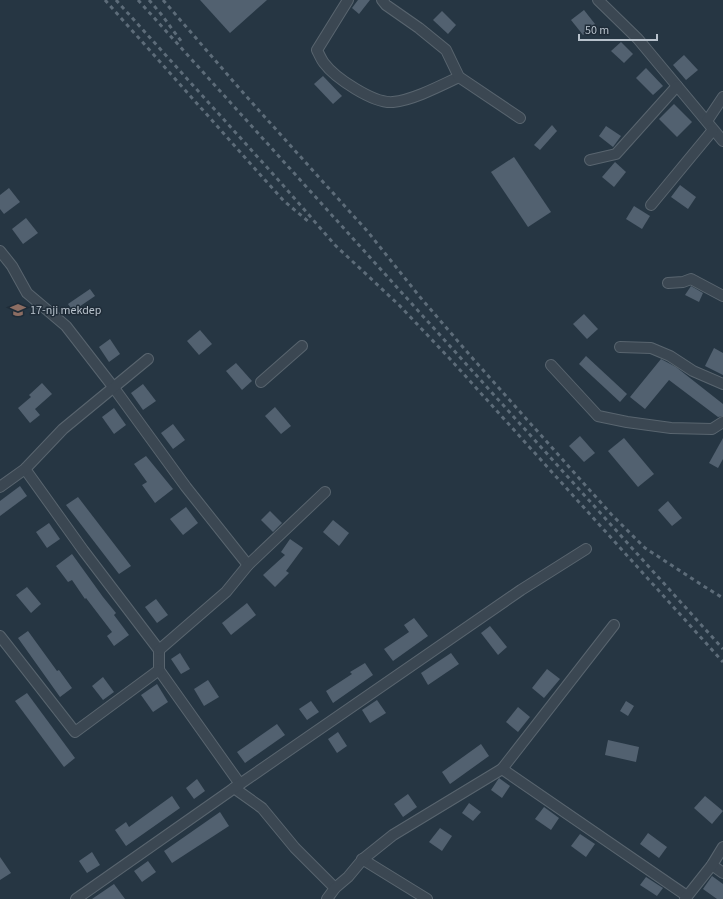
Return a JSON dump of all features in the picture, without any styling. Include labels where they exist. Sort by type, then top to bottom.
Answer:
[{"type":"street","points":[[348,0],[317,50],[324,63],[350,86],[375,99],[392,102],[417,96],[459,77]]},
{"type":"street","points":[[382,0],[386,5],[420,28],[446,50],[459,77],[520,118]]},
{"type":"street","points":[[598,0],[638,39],[723,141]]},
{"type":"street","points":[[590,160],[616,154],[677,86]]},
{"type":"street","points":[[706,121],[723,97]]},
{"type":"street","points":[[651,205],[714,130]]},
{"type":"street","points":[[0,251],[12,266],[27,292],[66,326],[114,388],[186,487],[248,565]]},
{"type":"street","points":[[668,284],[683,282],[691,279],[723,296]]},
{"type":"street","points":[[262,382],[302,346]]},
{"type":"street","points":[[620,347],[651,348],[670,356],[693,370],[723,384]]},
{"type":"street","points":[[0,487],[25,469],[63,429],[148,359]]},
{"type":"street","points":[[551,365],[598,416],[627,422],[671,428],[712,429],[723,422]]},
{"type":"street","points":[[25,469],[82,550],[159,650],[159,670],[237,786],[262,808],[295,848],[335,888]]},
{"type":"street","points":[[159,650],[226,592],[248,565],[325,492]]},
{"type":"street","points":[[76,899],[521,590],[586,549]]},
{"type":"street","points":[[327,899],[335,888],[348,877],[362,859],[393,835],[502,769],[614,625]]},
{"type":"street","points":[[0,636],[75,732],[159,670]]},
{"type":"street","points":[[502,769],[686,897],[712,865],[723,847]]},
{"type":"street","points":[[362,859],[427,899]]},
{"type":"street","points":[[712,865],[723,873]]},
{"type":"building","points":[[200,0],[267,0],[230,33]]},
{"type":"building","points":[[358,0],[370,0],[359,14],[352,8]]},
{"type":"building","points":[[584,10],[595,24],[583,35],[571,20]]},
{"type":"building","points":[[442,11],[456,25],[448,34],[433,20]]},
{"type":"building","points":[[621,42],[633,54],[624,63],[611,51]]},
{"type":"building","points":[[684,55],[698,70],[686,80],[673,65]]},
{"type":"building","points":[[646,68],[663,86],[653,95],[636,78]]},
{"type":"building","points":[[323,76],[342,96],[333,104],[314,84]]},
{"type":"building","points":[[674,104],[692,122],[677,137],[659,119]]},
{"type":"building","points":[[552,125],[557,131],[540,150],[534,145]]},
{"type":"building","points":[[606,126],[621,136],[613,147],[599,136]]},
{"type":"building","points":[[514,157],[551,212],[528,227],[491,172]]},
{"type":"building","points":[[615,162],[626,172],[614,187],[602,177]]},
{"type":"building","points":[[680,185],[696,197],[688,209],[671,197]]},
{"type":"building","points":[[9,188],[20,202],[4,214],[0,209],[0,195]]},
{"type":"building","points":[[634,206],[650,216],[642,229],[626,219]]},
{"type":"building","points":[[26,218],[38,233],[23,244],[12,229]]},
{"type":"building","points":[[691,286],[703,293],[699,302],[685,295]]},
{"type":"building","points":[[90,289],[95,296],[73,311],[68,304]]},
{"type":"building","points":[[584,314],[598,329],[587,339],[573,324]]},
{"type":"building","points":[[200,330],[212,344],[199,355],[187,341]]},
{"type":"building","points":[[110,339],[120,354],[109,362],[99,347]]},
{"type":"building","points":[[714,348],[723,353],[723,375],[705,366]]},
{"type":"building","points":[[586,356],[627,394],[620,402],[579,364]]},
{"type":"building","points":[[661,359],[676,367],[723,404],[723,416],[718,417],[669,380],[645,409],[630,397]]},
{"type":"building","points":[[236,363],[252,381],[242,390],[226,371]]},
{"type":"building","points":[[42,383],[52,394],[35,409],[40,415],[30,423],[18,408],[31,397],[29,395]]},
{"type":"building","points":[[143,384],[156,401],[143,410],[131,393]]},
{"type":"building","points":[[275,407],[291,426],[281,434],[265,416]]},
{"type":"building","points":[[114,408],[126,425],[114,434],[102,417]]},
{"type":"building","points":[[173,424],[185,440],[173,449],[161,433]]},
{"type":"building","points":[[580,436],[595,453],[584,462],[569,446]]},
{"type":"building","points":[[624,438],[654,474],[638,487],[608,451]]},
{"type":"building","points":[[723,438],[723,459],[718,468],[709,463]]},
{"type":"building","points":[[146,456],[173,489],[155,503],[142,485],[147,482],[134,464]]},
{"type":"building","points":[[20,486],[27,496],[0,516],[0,501]]},
{"type":"building","points":[[78,497],[131,566],[119,574],[66,505]]},
{"type":"building","points":[[668,501],[682,518],[672,526],[658,510]]},
{"type":"building","points":[[186,507],[198,523],[183,535],[170,519]]},
{"type":"building","points":[[270,511],[282,523],[273,532],[261,520]]},
{"type":"building","points":[[333,520],[349,533],[339,546],[323,532]]},
{"type":"building","points":[[49,523],[60,539],[47,548],[36,532]]},
{"type":"building","points":[[290,539],[303,548],[286,571],[289,573],[275,587],[263,575],[285,555],[281,552]]},
{"type":"building","points":[[72,554],[116,613],[114,615],[129,635],[114,646],[107,636],[112,632],[86,598],[85,599],[72,580],[68,582],[56,566]]},
{"type":"building","points":[[27,587],[41,604],[31,613],[16,595]]},
{"type":"building","points":[[156,599],[168,615],[157,623],[145,607]]},
{"type":"building","points":[[247,603],[256,615],[231,635],[222,623]]},
{"type":"building","points":[[414,618],[428,636],[393,661],[384,649],[409,632],[404,625]]},
{"type":"building","points":[[490,626],[507,647],[498,655],[481,633]]},
{"type":"building","points":[[28,631],[57,671],[59,670],[72,688],[60,697],[18,638]]},
{"type":"building","points":[[180,653],[190,669],[181,674],[171,659]]},
{"type":"building","points":[[451,653],[459,664],[428,685],[421,673]]},
{"type":"building","points":[[365,663],[373,675],[333,703],[326,691],[352,674],[350,672]]},
{"type":"building","points":[[547,669],[560,679],[544,698],[532,688]]},
{"type":"building","points":[[103,677],[114,692],[103,700],[92,686]]},
{"type":"building","points":[[208,680],[219,697],[204,706],[194,689]]},
{"type":"building","points":[[157,684],[168,702],[153,712],[141,695]]},
{"type":"building","points":[[27,693],[75,758],[64,767],[15,701]]},
{"type":"building","points":[[377,700],[386,713],[370,723],[362,710]]},
{"type":"building","points":[[311,701],[319,712],[307,720],[299,709]]},
{"type":"building","points":[[626,701],[634,706],[628,716],[620,711]]},
{"type":"building","points":[[518,707],[530,717],[518,732],[506,722]]},
{"type":"building","points":[[277,724],[285,735],[245,763],[237,752]]},
{"type":"building","points":[[338,732],[347,746],[337,753],[328,739]]},
{"type":"building","points":[[608,740],[639,747],[636,762],[605,755]]},
{"type":"building","points":[[481,744],[489,756],[450,784],[442,772]]},
{"type":"building","points":[[499,778],[510,786],[502,798],[491,790]]},
{"type":"building","points":[[197,779],[205,791],[194,799],[186,788]]},
{"type":"building","points":[[408,794],[417,807],[403,817],[394,804]]},
{"type":"building","points":[[172,796],[180,808],[126,846],[115,830],[126,822],[129,827]]},
{"type":"building","points":[[705,796],[723,811],[712,824],[694,808]]},
{"type":"building","points":[[469,803],[481,812],[473,821],[462,813]]},
{"type":"building","points":[[544,807],[559,818],[551,830],[535,819]]},
{"type":"building","points":[[220,812],[229,826],[172,863],[164,851]]},
{"type":"building","points":[[440,828],[452,836],[442,851],[429,842]]},
{"type":"building","points":[[648,833],[667,847],[659,858],[640,844]]},
{"type":"building","points":[[580,834],[595,844],[586,857],[571,846]]},
{"type":"building","points":[[92,852],[100,865],[87,873],[79,861]]},
{"type":"building","points":[[0,857],[11,873],[0,880]]},
{"type":"building","points":[[148,861],[156,872],[142,882],[134,871]]},
{"type":"building","points":[[712,876],[723,884],[723,899],[717,899],[703,889]]},
{"type":"building","points":[[646,877],[663,888],[657,896],[640,885]]},
{"type":"building","points":[[114,884],[125,899],[92,899]]},
{"type":"railway","points":[[105,0],[284,201],[309,222]]},
{"type":"railway","points":[[116,0],[335,245],[399,305],[451,360],[723,662]]},
{"type":"railway","points":[[138,0],[723,649]]},
{"type":"railway","points":[[149,0],[181,41]]},
{"type":"railway","points":[[163,0],[246,96],[368,232],[420,297],[474,360],[611,514],[645,548],[723,598]]},
{"type":"place","name":"17-nji mekdep","points":[[18,310]]}]
